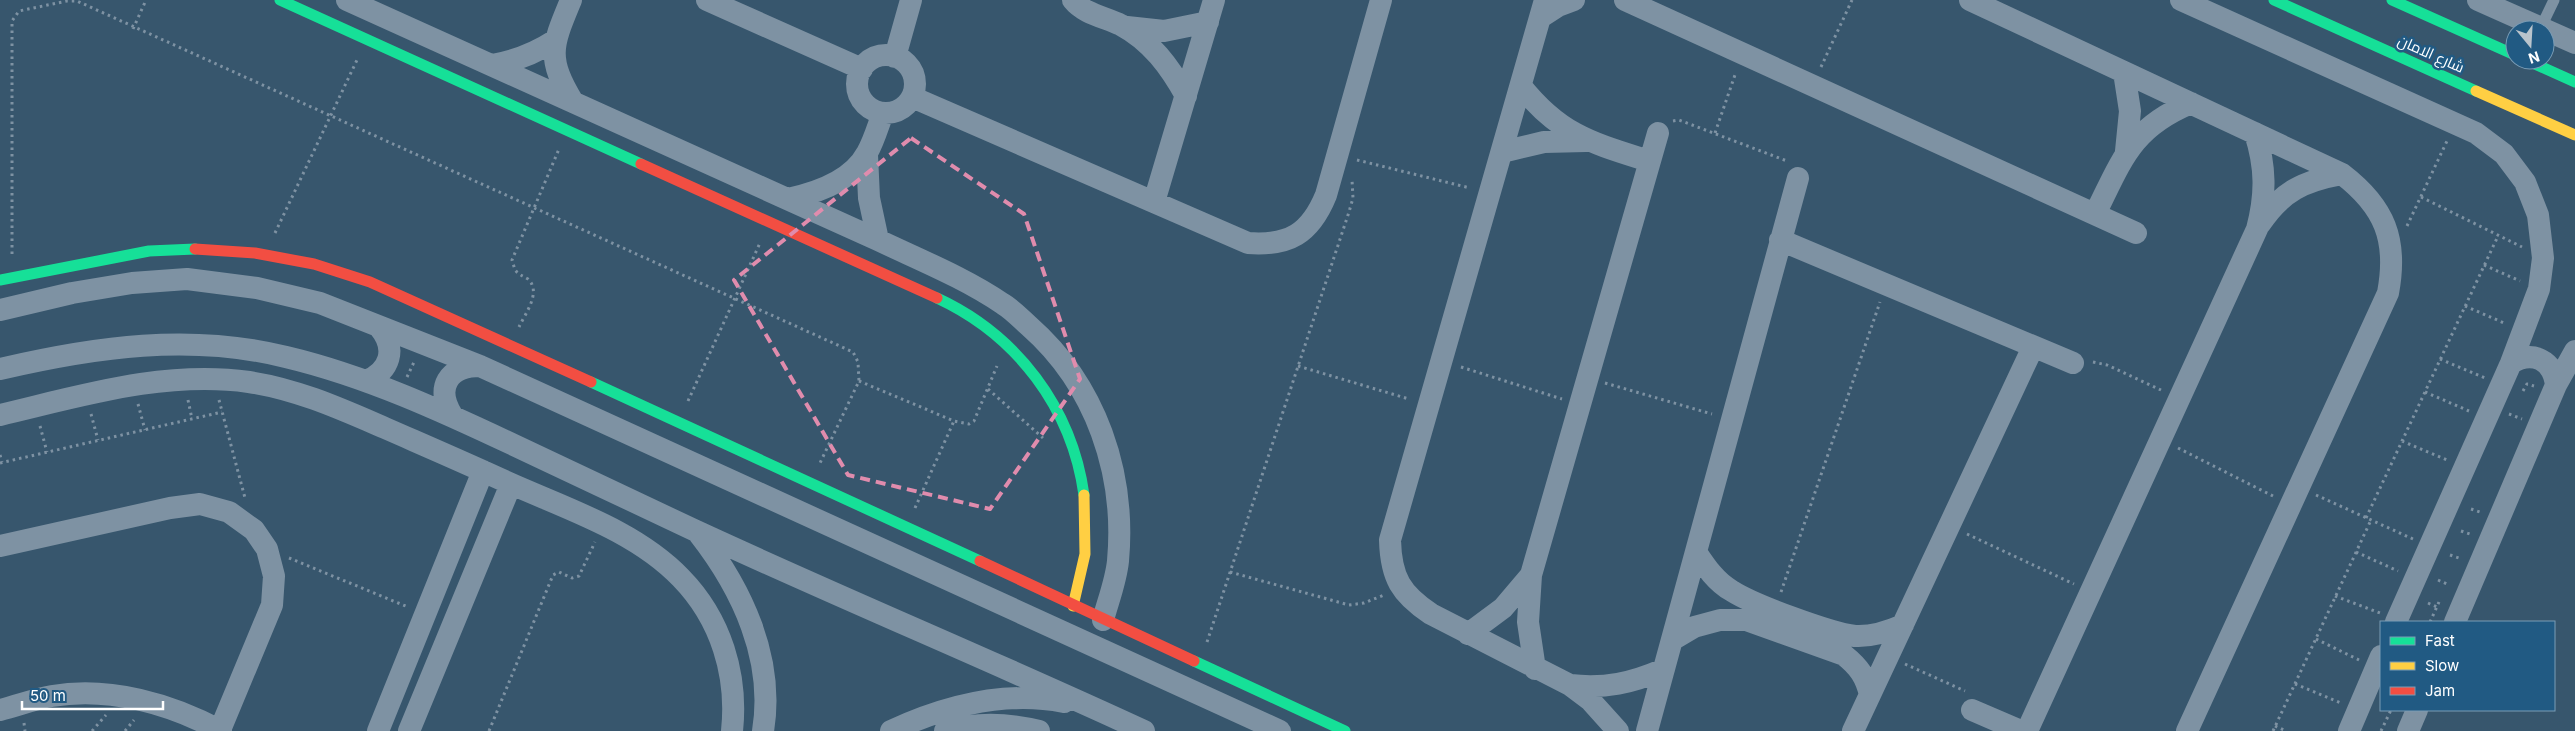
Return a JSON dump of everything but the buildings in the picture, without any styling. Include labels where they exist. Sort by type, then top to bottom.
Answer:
[{"type":"street","points":[[280,0],[941,300],[986,326],[1007,342],[1025,362],[1055,404],[1076,452],[1086,503],[1085,555],[1073,606]]},
{"type":"street","points":[[347,0],[878,240],[1004,304],[1049,343],[1084,391],[1107,445],[1119,503],[1118,562],[1103,620]]},
{"type":"street","points":[[571,0],[554,41],[555,63],[562,84],[574,102]]},
{"type":"street","points":[[707,0],[862,69]]},
{"type":"street","points":[[895,57],[911,0]]},
{"type":"street","points":[[1073,0],[1080,8],[1121,26],[1141,38],[1174,73],[1186,96]]},
{"type":"street","points":[[1154,202],[1214,0]]},
{"type":"street","points":[[912,97],[1248,243],[1268,245],[1288,240],[1305,230],[1319,214],[1338,155],[1381,0]]},
{"type":"street","points":[[1574,0],[1543,9],[1390,540],[1391,563],[1399,584],[1413,602],[1468,634],[1570,685],[1590,700],[1618,731]]},
{"type":"street","points":[[1625,0],[2136,233]]},
{"type":"street","points":[[1970,0],[2342,174],[2361,189],[2376,206],[2387,229],[2392,250],[2392,272],[2388,293],[2187,731]]},
{"type":"street","points":[[2181,0],[2476,133],[2504,154],[2525,182],[2538,215],[2542,258],[2539,289],[2511,363],[2396,621]]},
{"type":"street","name":"شارع الامان","points":[[2274,0],[2575,135]]},
{"type":"street","points":[[2392,0],[2505,51]]},
{"type":"street","points":[[2478,0],[2525,20]]},
{"type":"street","points":[[1121,26],[1164,31],[1208,22]]},
{"type":"street","points":[[2555,33],[2575,43]]},
{"type":"street","points":[[492,65],[514,61],[535,53],[554,41]]},
{"type":"street","points":[[880,56],[895,57],[904,61],[910,69],[915,87],[912,97],[903,108],[883,113],[868,107],[862,101],[857,85],[862,69],[872,59],[880,56]]},
{"type":"street","points":[[2548,70],[2575,82]]},
{"type":"street","points":[[2124,72],[2130,111],[2126,152]]},
{"type":"street","points":[[1520,86],[1550,118],[1587,141],[1650,161]]},
{"type":"street","points":[[2095,214],[2126,152],[2155,122],[2191,103]]},
{"type":"street","points":[[788,199],[811,194],[832,185],[851,172],[866,155],[883,113]]},
{"type":"street","points":[[1535,669],[1528,622],[1531,575],[1658,133]]},
{"type":"street","points":[[2255,134],[2262,157],[2265,181],[2263,206],[2257,229]]},
{"type":"street","points":[[1502,152],[1544,142],[1587,141]]},
{"type":"street","points":[[866,155],[869,198],[878,240]]},
{"type":"street","points":[[2027,731],[2257,229],[2272,207],[2292,190],[2316,179],[2342,174]]},
{"type":"street","points":[[1647,731],[1798,178]]},
{"type":"street","points":[[1780,240],[2074,363]]},
{"type":"street","points":[[0,280],[149,251],[186,248],[265,255],[314,264],[370,282],[511,345],[1345,731]]},
{"type":"street","points":[[65,267],[72,293]]},
{"type":"street","points":[[0,310],[72,293],[132,283],[187,279],[256,288],[320,303],[480,366],[1280,731]]},
{"type":"street","points":[[366,381],[384,369],[389,358],[390,347],[387,336],[380,328]]},
{"type":"street","points":[[0,369],[81,351],[149,344],[208,346],[285,356],[366,381],[452,415],[697,531],[1144,731]]},
{"type":"street","points":[[1853,731],[2033,346]]},
{"type":"street","points":[[2454,621],[2556,385],[2575,351]]},
{"type":"street","points":[[2511,363],[2520,358],[2530,356],[2541,359],[2552,370],[2556,385]]},
{"type":"street","points":[[452,415],[445,405],[444,393],[448,380],[461,368],[480,366]]},
{"type":"street","points":[[0,415],[86,394],[133,385],[183,379],[249,382],[301,395],[335,407],[483,470],[602,525],[659,558],[681,578],[700,600],[715,626],[726,653],[732,682],[734,712],[732,731]]},
{"type":"street","points":[[378,731],[483,470]]},
{"type":"street","points":[[409,731],[511,484]]},
{"type":"street","points":[[0,546],[170,508],[200,504],[229,512],[254,530],[267,549],[274,576],[272,605],[221,731],[174,710],[123,696],[89,694],[52,696],[0,710]]},
{"type":"street","points":[[697,531],[727,572],[743,602],[757,642],[764,684],[763,731]]},
{"type":"street","points":[[913,564],[916,533]]},
{"type":"street","points":[[1696,552],[1711,574],[1732,591],[1774,610],[1854,636],[1871,636],[1888,632],[1903,625]]},
{"type":"street","points":[[1468,634],[1503,608],[1531,575]]},
{"type":"street","points":[[1672,640],[1694,627],[1720,620],[1746,620],[1844,655],[1857,665],[1866,679],[1870,695]]},
{"type":"street","points":[[2348,731],[2378,662]]},
{"type":"street","points":[[1570,685],[1593,688],[1617,686],[1664,669]]},
{"type":"street","points":[[891,731],[925,715],[967,703],[1010,698],[1054,700],[1096,709]]},
{"type":"street","points":[[1284,731],[1293,708]]},
{"type":"street","points":[[1972,710],[2021,731]]},
{"type":"street","points":[[2408,731],[2417,711]]},
{"type":"street","points":[[945,731],[969,725],[1004,724],[1039,731]]},
{"type":"lane","points":[[2545,20],[2554,0]]},
{"type":"path","points":[[12,278],[12,21],[19,11],[72,0],[853,352],[858,362],[859,381],[810,483]]},
{"type":"path","points":[[133,28],[146,0]]},
{"type":"path","points":[[1813,86],[1852,0]]},
{"type":"path","points":[[265,255],[366,39]]},
{"type":"path","points":[[1715,132],[1742,53]]},
{"type":"path","points":[[1658,133],[1666,124],[1679,120],[1786,160],[1794,169],[1798,178]]},
{"type":"path","points":[[2392,250],[2421,197],[2455,124]]},
{"type":"path","points":[[511,345],[534,296],[531,284],[515,270],[512,260],[567,130]]},
{"type":"path","points":[[1338,155],[1490,193]]},
{"type":"path","points":[[1199,664],[1353,198],[1350,174],[1338,155]]},
{"type":"path","points":[[2421,197],[2542,258]]},
{"type":"path","points":[[678,422],[770,222]]},
{"type":"path","points":[[2366,518],[2498,236]]},
{"type":"path","points":[[2484,265],[2539,289]]},
{"type":"path","points":[[1774,610],[1886,285]]},
{"type":"path","points":[[2465,306],[2523,331]]},
{"type":"path","points":[[859,381],[954,421],[969,424],[974,421],[1007,342]]},
{"type":"path","points":[[400,394],[422,344]]},
{"type":"path","points":[[2440,359],[2501,384]]},
{"type":"path","points":[[1442,360],[1580,404]]},
{"type":"path","points":[[2074,363],[2092,362],[2107,365],[2180,398]]},
{"type":"path","points":[[1298,366],[1429,404]]},
{"type":"path","points":[[1587,378],[1732,419]]},
{"type":"path","points":[[213,379],[254,530]]},
{"type":"path","points":[[988,389],[1046,440]]},
{"type":"path","points":[[2424,392],[2538,426]]},
{"type":"path","points":[[86,394],[98,440]]},
{"type":"path","points":[[35,406],[47,452]]},
{"type":"path","points":[[0,455],[1,462],[222,412]]},
{"type":"path","points":[[916,533],[954,421]]},
{"type":"path","points":[[2161,439],[2296,496],[2371,520],[2428,546]]},
{"type":"path","points":[[2402,441],[2464,468]]},
{"type":"path","points":[[2471,509],[2480,512]]},
{"type":"path","points":[[2273,731],[2371,520]]},
{"type":"path","points":[[489,731],[553,575],[559,572],[572,578],[579,576],[602,525]]},
{"type":"path","points":[[1949,526],[2090,592]]},
{"type":"path","points":[[2461,530],[2470,534]]},
{"type":"path","points":[[267,549],[425,614]]},
{"type":"path","points":[[2356,552],[2414,579]]},
{"type":"path","points":[[2450,555],[2459,558]]},
{"type":"path","points":[[1230,572],[1349,605],[1377,598],[1399,584]]},
{"type":"path","points":[[2438,580],[2447,584]]},
{"type":"path","points":[[2335,596],[2396,621]]},
{"type":"path","points":[[2428,602],[2437,607]]},
{"type":"path","points":[[2315,639],[2378,662]]},
{"type":"path","points":[[1888,657],[1960,687],[1968,695],[1972,710]]},
{"type":"path","points":[[2295,684],[2358,709]]},
{"type":"path","points":[[2381,731],[2390,711]]},
{"type":"path","points":[[2379,723],[2384,725]]},
{"type":"path","points":[[2275,726],[2286,731]]},
{"type":"highlighted area","points":[[911,138],[1024,214],[1080,379],[990,509],[848,475],[734,280]]},
{"type":"traffic: fast","points":[[280,0],[641,164]]},
{"type":"traffic: fast","points":[[2274,0],[2476,91]]},
{"type":"traffic: fast","points":[[2392,0],[2505,51]]},
{"type":"traffic: fast","points":[[2548,70],[2575,82]]},
{"type":"traffic: fast","points":[[0,280],[149,251],[195,249]]},
{"type":"traffic: fast","points":[[937,298],[966,314],[992,332],[1016,354],[1036,378],[1053,404],[1067,433],[1078,463],[1084,495]]},
{"type":"traffic: fast","points":[[591,382],[980,561]]},
{"type":"traffic: fast","points":[[1194,661],[1345,731]]},
{"type":"traffic: slow","points":[[2476,91],[2575,135]]},
{"type":"traffic: slow","points":[[1073,606],[1085,554],[1084,495]]},
{"type":"traffic: jam","points":[[641,164],[937,298]]},
{"type":"traffic: jam","points":[[195,249],[255,253],[314,264],[370,282],[591,382]]},
{"type":"traffic: jam","points":[[980,561],[1194,661]]}]
